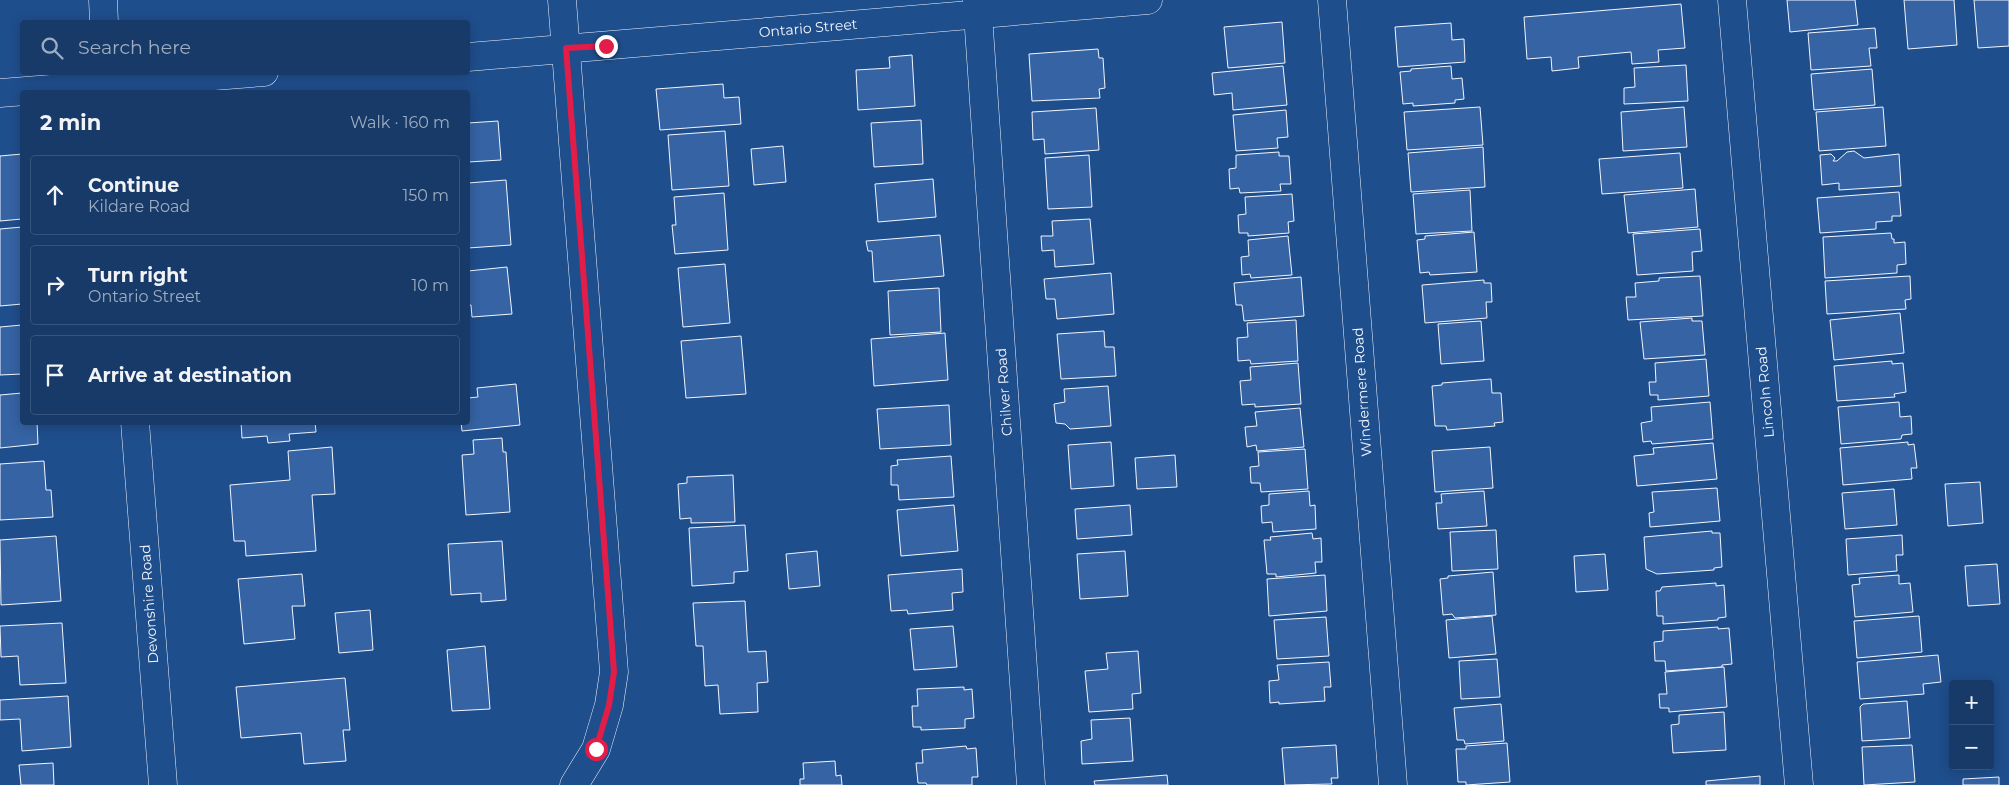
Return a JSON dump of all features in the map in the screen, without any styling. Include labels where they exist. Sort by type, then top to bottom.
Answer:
[{"type":"street","points":[[102,0],[104,20]]},
{"type":"street","points":[[562,0],[614,672],[609,705],[596,749],[574,785]]},
{"type":"street","name":"Ontario Street","points":[[470,57],[978,7],[1148,0]]},
{"type":"street","name":"Windermere Road","points":[[1332,0],[1393,785]]},
{"type":"street","name":"Lincoln Road","points":[[1732,0],[1799,785]]},
{"type":"street","name":"Chilver Road","points":[[978,7],[1031,785]]},
{"type":"street","points":[[32,90],[221,75]]},
{"type":"street","points":[[0,93],[20,91]]},
{"type":"street","name":"Devonshire Road","points":[[135,425],[163,785]]},
{"type":"building","points":[[1787,0],[1855,0],[1858,25],[1790,32]]},
{"type":"building","points":[[1904,0],[1954,0],[1957,45],[1908,49]]},
{"type":"building","points":[[1974,0],[2009,0],[2009,46],[1978,48]]},
{"type":"building","points":[[1681,4],[1685,48],[1658,50],[1659,62],[1632,64],[1631,52],[1578,57],[1579,68],[1552,71],[1551,57],[1527,59],[1524,17]]},
{"type":"building","points":[[1282,22],[1285,63],[1228,68],[1224,27]]},
{"type":"building","points":[[1451,23],[1452,40],[1464,39],[1465,62],[1398,67],[1395,27]]},
{"type":"building","points":[[1875,28],[1877,48],[1869,48],[1871,66],[1811,70],[1808,33]]},
{"type":"building","points":[[1098,49],[1099,58],[1103,58],[1105,88],[1099,89],[1100,98],[1032,101],[1029,54]]},
{"type":"building","points":[[912,55],[915,106],[858,110],[856,70],[890,68],[889,57]]},
{"type":"building","points":[[1686,65],[1688,101],[1624,104],[1624,88],[1635,87],[1634,68]]},
{"type":"building","points":[[1283,66],[1287,105],[1233,110],[1232,93],[1214,95],[1212,73]]},
{"type":"building","points":[[1451,66],[1452,79],[1462,78],[1464,99],[1455,100],[1455,103],[1413,106],[1413,103],[1403,104],[1400,72],[1411,71],[1411,69]]},
{"type":"building","points":[[1872,69],[1875,105],[1814,110],[1811,74]]},
{"type":"building","points":[[723,84],[724,98],[739,97],[741,124],[660,130],[656,89]]},
{"type":"building","points":[[1480,107],[1483,145],[1407,150],[1404,112]]},
{"type":"building","points":[[1684,107],[1687,147],[1623,151],[1621,112]]},
{"type":"building","points":[[1883,107],[1886,146],[1819,151],[1816,112]]},
{"type":"building","points":[[1096,108],[1099,150],[1045,154],[1044,139],[1033,140],[1032,112]]},
{"type":"building","points":[[1286,110],[1288,137],[1277,138],[1278,148],[1236,151],[1233,115]]},
{"type":"building","points":[[921,120],[923,164],[874,167],[871,123]]},
{"type":"building","points":[[498,121],[501,160],[470,162],[470,123]]},
{"type":"building","points":[[725,131],[729,186],[672,190],[668,135]]},
{"type":"building","points":[[783,146],[786,182],[754,185],[751,149]]},
{"type":"building","points":[[1483,147],[1485,187],[1411,192],[1408,153]]},
{"type":"building","points":[[1854,151],[1864,158],[1899,154],[1901,186],[1839,190],[1839,183],[1822,185],[1820,155],[1831,154],[1835,158],[1833,161],[1837,161],[1847,152]]},
{"type":"building","points":[[1279,152],[1279,156],[1289,156],[1291,184],[1280,184],[1281,191],[1240,193],[1239,188],[1230,189],[1229,169],[1236,168],[1236,155]]},
{"type":"building","points":[[1680,153],[1683,188],[1602,194],[1599,159]]},
{"type":"building","points":[[20,154],[20,219],[0,221],[0,156]]},
{"type":"building","points":[[1089,155],[1092,207],[1048,209],[1045,158]]},
{"type":"building","points":[[933,179],[936,217],[878,222],[875,184]]},
{"type":"building","points":[[506,180],[511,245],[470,248],[470,183]]},
{"type":"building","points":[[1695,189],[1698,227],[1628,233],[1624,195]]},
{"type":"building","points":[[1470,190],[1472,231],[1416,234],[1413,194]]},
{"type":"building","points":[[1899,192],[1901,216],[1892,216],[1892,221],[1876,222],[1876,229],[1820,233],[1817,198]]},
{"type":"building","points":[[724,193],[728,250],[675,254],[672,225],[676,225],[674,197]]},
{"type":"building","points":[[1292,194],[1294,221],[1288,222],[1289,233],[1248,236],[1248,233],[1239,233],[1238,215],[1246,214],[1245,197]]},
{"type":"building","points":[[1090,219],[1094,264],[1055,267],[1054,250],[1042,251],[1041,236],[1053,236],[1052,221]]},
{"type":"building","points":[[20,227],[20,304],[0,306],[0,229]]},
{"type":"building","points":[[1700,229],[1702,251],[1692,252],[1693,271],[1637,275],[1633,234]]},
{"type":"building","points":[[1474,232],[1477,272],[1430,275],[1429,272],[1420,273],[1417,240],[1425,239],[1425,236]]},
{"type":"building","points":[[1891,233],[1894,243],[1905,242],[1906,264],[1897,265],[1897,273],[1825,278],[1823,237]]},
{"type":"building","points":[[940,235],[944,276],[874,282],[872,251],[868,251],[866,241]]},
{"type":"building","points":[[1288,236],[1292,275],[1251,278],[1250,274],[1242,275],[1241,257],[1249,256],[1248,240]]},
{"type":"building","points":[[725,264],[730,323],[683,327],[678,268]]},
{"type":"building","points":[[507,267],[512,314],[472,317],[470,271]]},
{"type":"building","points":[[1111,273],[1114,314],[1057,319],[1055,299],[1046,299],[1044,279]]},
{"type":"building","points":[[1700,276],[1703,316],[1628,320],[1626,297],[1636,297],[1635,283],[1659,281],[1659,278]]},
{"type":"building","points":[[1910,276],[1911,299],[1905,300],[1906,309],[1827,314],[1825,281]]},
{"type":"building","points":[[1301,277],[1304,316],[1244,321],[1242,305],[1236,305],[1234,283]]},
{"type":"building","points":[[1484,280],[1484,283],[1491,283],[1492,302],[1486,302],[1487,318],[1425,323],[1422,285]]},
{"type":"building","points":[[939,288],[941,332],[890,335],[888,291]]},
{"type":"building","points":[[1900,313],[1904,353],[1834,360],[1830,320]]},
{"type":"building","points":[[1692,318],[1692,321],[1702,321],[1705,355],[1644,359],[1640,322]]},
{"type":"building","points":[[1296,320],[1298,361],[1251,364],[1250,360],[1238,361],[1237,338],[1248,337],[1247,323]]},
{"type":"building","points":[[1481,321],[1484,361],[1441,364],[1438,324]]},
{"type":"building","points":[[20,325],[20,374],[0,375],[0,327]]},
{"type":"building","points":[[1104,331],[1105,347],[1114,347],[1116,376],[1061,379],[1057,334]]},
{"type":"building","points":[[945,333],[948,380],[874,386],[871,339]]},
{"type":"building","points":[[741,336],[746,394],[686,398],[681,341]]},
{"type":"building","points":[[1706,359],[1709,396],[1658,400],[1658,395],[1650,395],[1649,382],[1656,382],[1655,363]]},
{"type":"building","points":[[1892,361],[1892,364],[1903,363],[1906,392],[1894,394],[1895,397],[1837,401],[1834,366]]},
{"type":"building","points":[[1298,363],[1301,404],[1255,407],[1255,404],[1242,405],[1240,381],[1251,380],[1250,367]]},
{"type":"building","points":[[1491,379],[1492,393],[1501,393],[1503,422],[1494,423],[1495,426],[1447,430],[1446,426],[1435,426],[1432,386],[1442,385],[1442,383]]},
{"type":"building","points":[[516,384],[520,425],[462,431],[461,425],[470,425],[470,398],[478,397],[477,388]]},
{"type":"building","points":[[1108,386],[1111,426],[1070,429],[1065,424],[1056,423],[1054,404],[1065,402],[1064,389]]},
{"type":"building","points":[[20,393],[20,425],[37,425],[38,444],[0,448],[0,395]]},
{"type":"building","points":[[1710,402],[1713,439],[1652,444],[1651,441],[1643,442],[1641,423],[1652,421],[1651,407]]},
{"type":"building","points":[[1899,402],[1900,417],[1911,416],[1912,434],[1902,435],[1901,439],[1841,444],[1838,407]]},
{"type":"building","points":[[949,405],[951,445],[880,449],[877,409]]},
{"type":"building","points":[[1300,408],[1304,447],[1257,451],[1256,445],[1247,447],[1245,427],[1257,426],[1255,412]]},
{"type":"building","points":[[241,425],[315,425],[316,432],[289,434],[290,441],[268,443],[267,436],[242,438]]},
{"type":"building","points":[[502,438],[503,452],[506,452],[510,512],[466,515],[462,455],[474,454],[473,440]]},
{"type":"building","points":[[1111,442],[1114,486],[1071,489],[1068,445]]},
{"type":"building","points":[[1908,442],[1908,445],[1914,444],[1917,468],[1911,468],[1912,479],[1843,485],[1840,448]]},
{"type":"building","points":[[1713,443],[1717,479],[1637,486],[1634,456],[1654,454],[1653,448]]},
{"type":"building","points":[[332,447],[335,494],[312,495],[316,551],[246,556],[245,541],[234,541],[230,485],[290,480],[288,451]]},
{"type":"building","points":[[1490,447],[1493,488],[1435,492],[1432,451]]},
{"type":"building","points":[[1305,449],[1308,489],[1261,492],[1260,483],[1251,483],[1250,467],[1259,466],[1258,452]]},
{"type":"building","points":[[1175,455],[1177,487],[1137,489],[1135,458]]},
{"type":"building","points":[[951,456],[954,497],[899,500],[898,485],[891,485],[891,466],[898,465],[897,460]]},
{"type":"building","points":[[44,461],[46,490],[51,490],[53,517],[0,520],[0,464]]},
{"type":"building","points":[[733,475],[735,522],[691,523],[691,518],[680,519],[678,484],[687,483],[687,477]]},
{"type":"building","points":[[1980,482],[1983,523],[1948,526],[1945,484]]},
{"type":"building","points":[[1717,488],[1720,521],[1650,527],[1649,513],[1654,512],[1652,492]]},
{"type":"building","points":[[1894,489],[1897,525],[1845,529],[1842,493]]},
{"type":"building","points":[[1309,491],[1310,506],[1315,505],[1316,529],[1273,532],[1272,522],[1262,523],[1261,506],[1269,505],[1269,494]]},
{"type":"building","points":[[1484,491],[1487,526],[1438,529],[1436,503],[1442,503],[1441,494]]},
{"type":"building","points":[[954,505],[958,551],[901,556],[897,510]]},
{"type":"building","points":[[1130,505],[1132,535],[1077,539],[1075,509]]},
{"type":"building","points":[[745,525],[748,571],[734,572],[734,583],[692,586],[689,528]]},
{"type":"building","points":[[1496,530],[1498,569],[1452,571],[1450,532]]},
{"type":"building","points":[[1712,531],[1712,533],[1720,533],[1722,567],[1714,568],[1714,570],[1657,574],[1646,569],[1644,537]]},
{"type":"building","points":[[1312,533],[1313,539],[1321,538],[1322,562],[1315,562],[1316,573],[1276,577],[1276,574],[1267,574],[1264,540],[1271,540],[1270,537]]},
{"type":"building","points":[[1902,535],[1903,555],[1896,555],[1897,571],[1848,575],[1846,539]]},
{"type":"building","points":[[56,536],[61,601],[1,605],[0,540]]},
{"type":"building","points":[[502,541],[506,600],[481,602],[481,593],[451,595],[448,544]]},
{"type":"building","points":[[817,551],[820,586],[789,589],[786,554]]},
{"type":"building","points":[[1125,551],[1128,596],[1080,599],[1077,554]]},
{"type":"building","points":[[1605,554],[1608,590],[1576,592],[1574,556]]},
{"type":"building","points":[[1997,564],[2000,604],[1968,606],[1965,566]]},
{"type":"building","points":[[962,569],[963,592],[952,593],[953,610],[908,614],[907,610],[891,611],[888,575]]},
{"type":"building","points":[[1493,572],[1496,615],[1455,618],[1452,614],[1443,615],[1440,579],[1448,578],[1448,576]]},
{"type":"building","points":[[302,574],[305,606],[292,606],[295,639],[244,644],[238,579]]},
{"type":"building","points":[[1325,575],[1327,611],[1269,616],[1267,579]]},
{"type":"building","points":[[1899,575],[1899,584],[1910,583],[1913,612],[1855,617],[1852,585],[1860,584],[1859,578]]},
{"type":"building","points":[[1716,583],[1716,586],[1724,585],[1726,617],[1718,618],[1718,620],[1663,624],[1663,616],[1657,616],[1656,591],[1660,591],[1662,587]]},
{"type":"building","points":[[745,601],[748,652],[766,651],[768,682],[757,683],[758,712],[720,714],[718,685],[705,686],[703,646],[696,646],[693,603]]},
{"type":"building","points":[[370,610],[373,650],[339,653],[335,613]]},
{"type":"building","points":[[1492,616],[1496,654],[1449,658],[1446,620]]},
{"type":"building","points":[[1919,616],[1922,652],[1857,658],[1854,621]]},
{"type":"building","points":[[1326,617],[1329,656],[1277,659],[1274,620]]},
{"type":"building","points":[[62,623],[66,683],[20,685],[18,656],[1,657],[0,626]]},
{"type":"building","points":[[953,626],[957,667],[914,670],[910,629]]},
{"type":"building","points":[[1718,627],[1718,629],[1729,628],[1732,664],[1722,665],[1722,667],[1666,671],[1665,661],[1655,661],[1654,642],[1663,641],[1663,631]]},
{"type":"building","points":[[485,646],[490,709],[452,711],[447,650]]},
{"type":"building","points":[[1138,651],[1141,693],[1132,694],[1133,709],[1089,712],[1085,671],[1108,669],[1106,653]]},
{"type":"building","points":[[1938,655],[1941,682],[1923,684],[1924,694],[1860,699],[1857,662]]},
{"type":"building","points":[[1497,659],[1500,697],[1461,699],[1459,661]]},
{"type":"building","points":[[1329,662],[1331,687],[1324,687],[1325,701],[1270,703],[1269,681],[1279,680],[1277,665]]},
{"type":"building","points":[[1724,667],[1727,707],[1669,712],[1669,708],[1660,708],[1659,694],[1667,694],[1665,672]]},
{"type":"building","points":[[345,678],[350,730],[343,730],[346,761],[304,764],[301,733],[241,738],[236,687]]},
{"type":"building","points":[[964,687],[964,690],[972,689],[974,718],[965,719],[965,728],[921,730],[921,727],[913,727],[912,706],[918,706],[917,689]]},
{"type":"building","points":[[68,696],[71,747],[22,751],[20,719],[0,720],[0,700]]},
{"type":"building","points":[[1907,701],[1910,738],[1862,741],[1860,707],[1863,704]]},
{"type":"building","points":[[1501,704],[1504,741],[1465,744],[1464,740],[1457,740],[1454,708]]},
{"type":"building","points":[[1724,712],[1726,750],[1673,753],[1671,725],[1679,724],[1679,715]]},
{"type":"building","points":[[1130,718],[1133,761],[1082,764],[1081,741],[1092,739],[1091,720]]},
{"type":"building","points":[[1507,743],[1510,782],[1466,785],[1466,782],[1458,782],[1456,749],[1466,749],[1466,746]]},
{"type":"building","points":[[1336,745],[1338,778],[1331,778],[1332,784],[1285,785],[1282,748]]},
{"type":"building","points":[[1912,745],[1915,782],[1864,785],[1862,747]]},
{"type":"building","points":[[966,746],[967,749],[976,748],[978,777],[972,777],[972,785],[927,785],[926,783],[918,783],[916,763],[923,763],[922,750]]},
{"type":"building","points":[[835,761],[836,776],[841,775],[842,785],[800,785],[800,779],[804,779],[803,763]]},
{"type":"building","points":[[53,763],[54,785],[21,785],[19,765]]},
{"type":"building","points":[[1167,775],[1168,785],[1095,785],[1094,781]]},
{"type":"building","points":[[1760,776],[1760,785],[1706,785],[1706,781]]},
{"type":"building","points":[[1999,777],[1999,785],[1963,785],[1963,779]]},
{"type":"route","points":[[596,749],[609,705],[614,672],[566,48],[606,46]]}]
